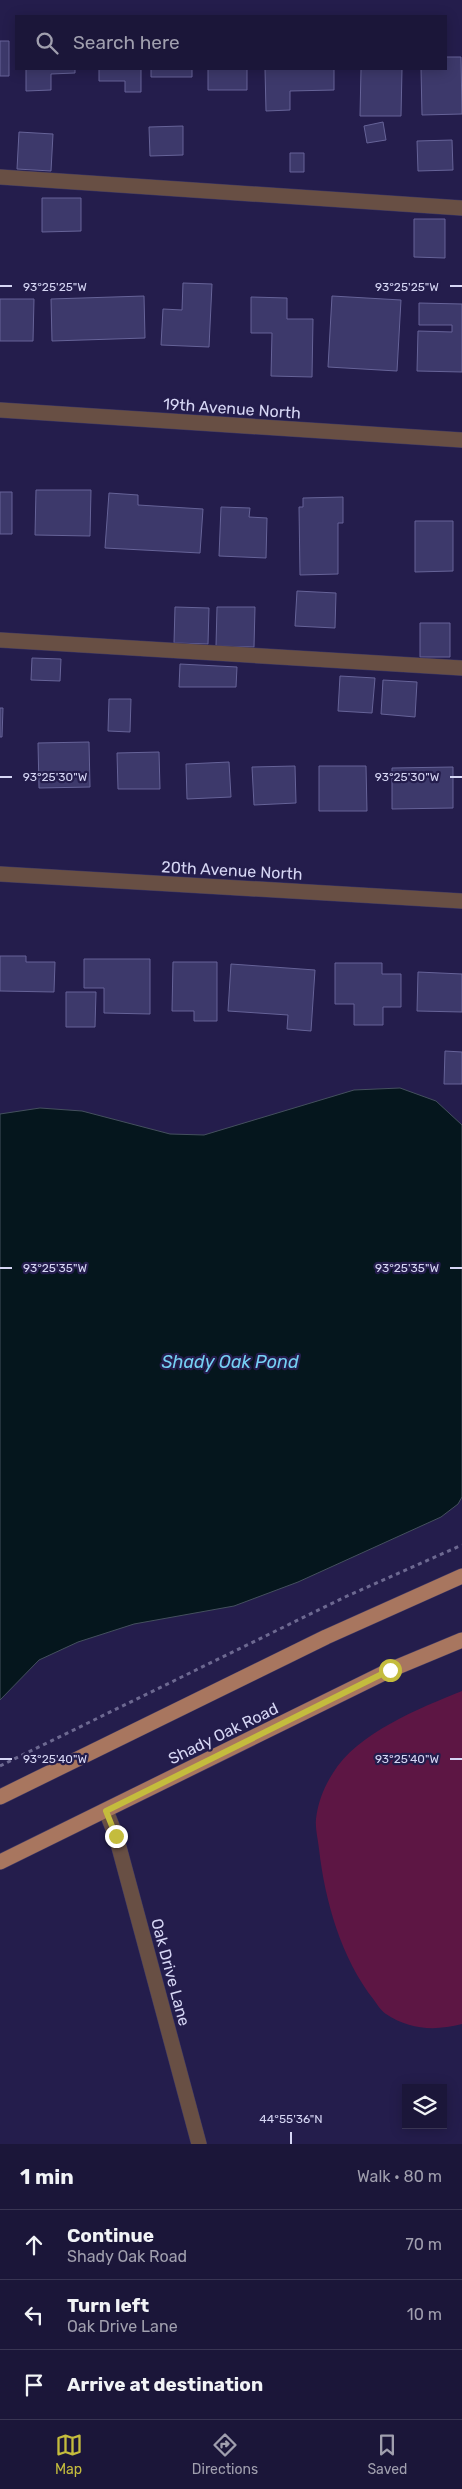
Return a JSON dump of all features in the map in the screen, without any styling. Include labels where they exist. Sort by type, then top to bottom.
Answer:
[{"type":"main road","points":[[0,1797],[326,1637],[462,1576]]},
{"type":"main road","name":"Shady Oak Road","points":[[0,1862],[390,1670],[462,1640]]},
{"type":"street","points":[[0,177],[462,208]]},
{"type":"street","name":"19th Avenue North","points":[[0,410],[462,440]]},
{"type":"street","points":[[0,640],[462,668]]},
{"type":"street","name":"20th Avenue North","points":[[0,874],[462,901]]},
{"type":"street","name":"Oak Drive Lane","points":[[106,1811],[116,1836],[199,2144]]},
{"type":"path","points":[[0,1766],[345,1597],[462,1545]]},
{"type":"shaded area","points":[[462,1691],[462,2024],[442,2028],[423,2028],[404,2023],[384,2013],[362,1984],[352,1966],[336,1928],[325,1889],[316,1819],[324,1789],[330,1778],[344,1759],[357,1746],[391,1723]]},
{"type":"water","name":"Shady Oak Pond","points":[[400,1088],[436,1101],[462,1125],[462,1497],[458,1504],[441,1517],[298,1582],[234,1606],[134,1624],[78,1642],[39,1660],[0,1700],[0,1114],[40,1108],[82,1111],[170,1134],[204,1135],[354,1090]]},
{"type":"building","points":[[0,41],[9,41],[9,76],[0,76]]},
{"type":"building","points":[[447,57],[461,57],[462,114],[422,115],[421,70],[447,70]]},
{"type":"building","points":[[26,70],[75,70],[75,73],[51,74],[51,90],[26,91]]},
{"type":"building","points":[[99,70],[141,70],[141,92],[125,92],[125,81],[99,81]]},
{"type":"building","points":[[151,70],[192,70],[192,77],[151,77]]},
{"type":"building","points":[[208,70],[247,70],[247,90],[208,90]]},
{"type":"building","points":[[265,70],[334,70],[334,90],[290,91],[290,110],[266,111]]},
{"type":"building","points":[[361,70],[402,70],[401,116],[360,116]]},
{"type":"building","points":[[383,122],[386,140],[367,143],[364,126]]},
{"type":"building","points":[[183,126],[183,155],[150,156],[149,127]]},
{"type":"building","points":[[19,132],[53,134],[51,171],[17,169]]},
{"type":"building","points":[[452,140],[453,170],[418,171],[417,141]]},
{"type":"building","points":[[290,153],[304,153],[304,172],[290,172]]},
{"type":"building","points":[[42,198],[81,198],[81,231],[42,232]]},
{"type":"building","points":[[414,219],[445,219],[445,258],[414,257]]},
{"type":"building","points":[[183,283],[212,284],[209,347],[161,345],[163,309],[182,310]]},
{"type":"building","points":[[144,296],[145,338],[52,341],[51,299]]},
{"type":"building","points":[[332,296],[401,300],[397,371],[328,367]]},
{"type":"building","points":[[251,297],[287,298],[287,319],[313,319],[312,377],[271,376],[272,333],[251,333]]},
{"type":"building","points":[[0,299],[34,299],[33,341],[0,341]]},
{"type":"building","points":[[419,303],[462,304],[462,372],[417,371],[418,331],[452,332],[452,325],[419,325]]},
{"type":"building","points":[[36,490],[91,490],[90,536],[35,535]]},
{"type":"building","points":[[0,492],[12,492],[12,534],[0,534]]},
{"type":"building","points":[[109,493],[138,495],[138,505],[203,509],[200,553],[105,548]]},
{"type":"building","points":[[343,497],[343,523],[338,523],[338,574],[300,575],[299,507],[303,507],[303,498]]},
{"type":"building","points":[[221,507],[250,508],[249,517],[267,518],[266,558],[219,556]]},
{"type":"building","points":[[415,521],[453,521],[453,571],[415,572]]},
{"type":"building","points":[[297,591],[336,593],[335,628],[295,626]]},
{"type":"building","points":[[175,607],[209,608],[208,644],[174,643]]},
{"type":"building","points":[[217,607],[255,607],[254,647],[216,646]]},
{"type":"building","points":[[420,623],[450,623],[450,657],[420,657]]},
{"type":"building","points":[[32,658],[61,659],[60,681],[31,680]]},
{"type":"building","points":[[180,664],[237,667],[236,687],[179,687]]},
{"type":"building","points":[[340,676],[375,678],[372,713],[338,711]]},
{"type":"building","points":[[383,680],[417,682],[415,717],[381,714]]},
{"type":"building","points":[[109,699],[131,699],[130,732],[108,731]]},
{"type":"building","points":[[0,708],[3,708],[2,737],[0,737]]},
{"type":"building","points":[[89,742],[90,787],[39,788],[38,743]]},
{"type":"building","points":[[159,752],[160,789],[118,789],[117,753]]},
{"type":"building","points":[[229,762],[231,797],[187,799],[186,764]]},
{"type":"building","points":[[295,766],[296,803],[254,805],[252,767]]},
{"type":"building","points":[[319,766],[366,766],[367,811],[319,811]]},
{"type":"building","points":[[453,767],[453,808],[392,809],[392,768]]},
{"type":"building","points":[[0,956],[26,956],[26,962],[55,962],[54,992],[0,991]]},
{"type":"building","points":[[84,959],[150,959],[150,1014],[104,1013],[104,988],[84,988]]},
{"type":"building","points":[[173,962],[217,962],[217,1021],[194,1021],[194,1011],[172,1011]]},
{"type":"building","points":[[335,963],[382,963],[382,974],[401,974],[401,1007],[383,1007],[383,1025],[354,1025],[354,1004],[335,1004]]},
{"type":"building","points":[[231,964],[315,970],[311,1031],[287,1029],[288,1015],[228,1011]]},
{"type":"building","points":[[418,972],[462,974],[462,1012],[417,1011]]},
{"type":"building","points":[[66,992],[96,992],[95,1027],[66,1027]]},
{"type":"building","points":[[445,1051],[462,1052],[462,1084],[444,1084]]},
{"type":"route","points":[[116,1836],[106,1811],[390,1670]]}]
